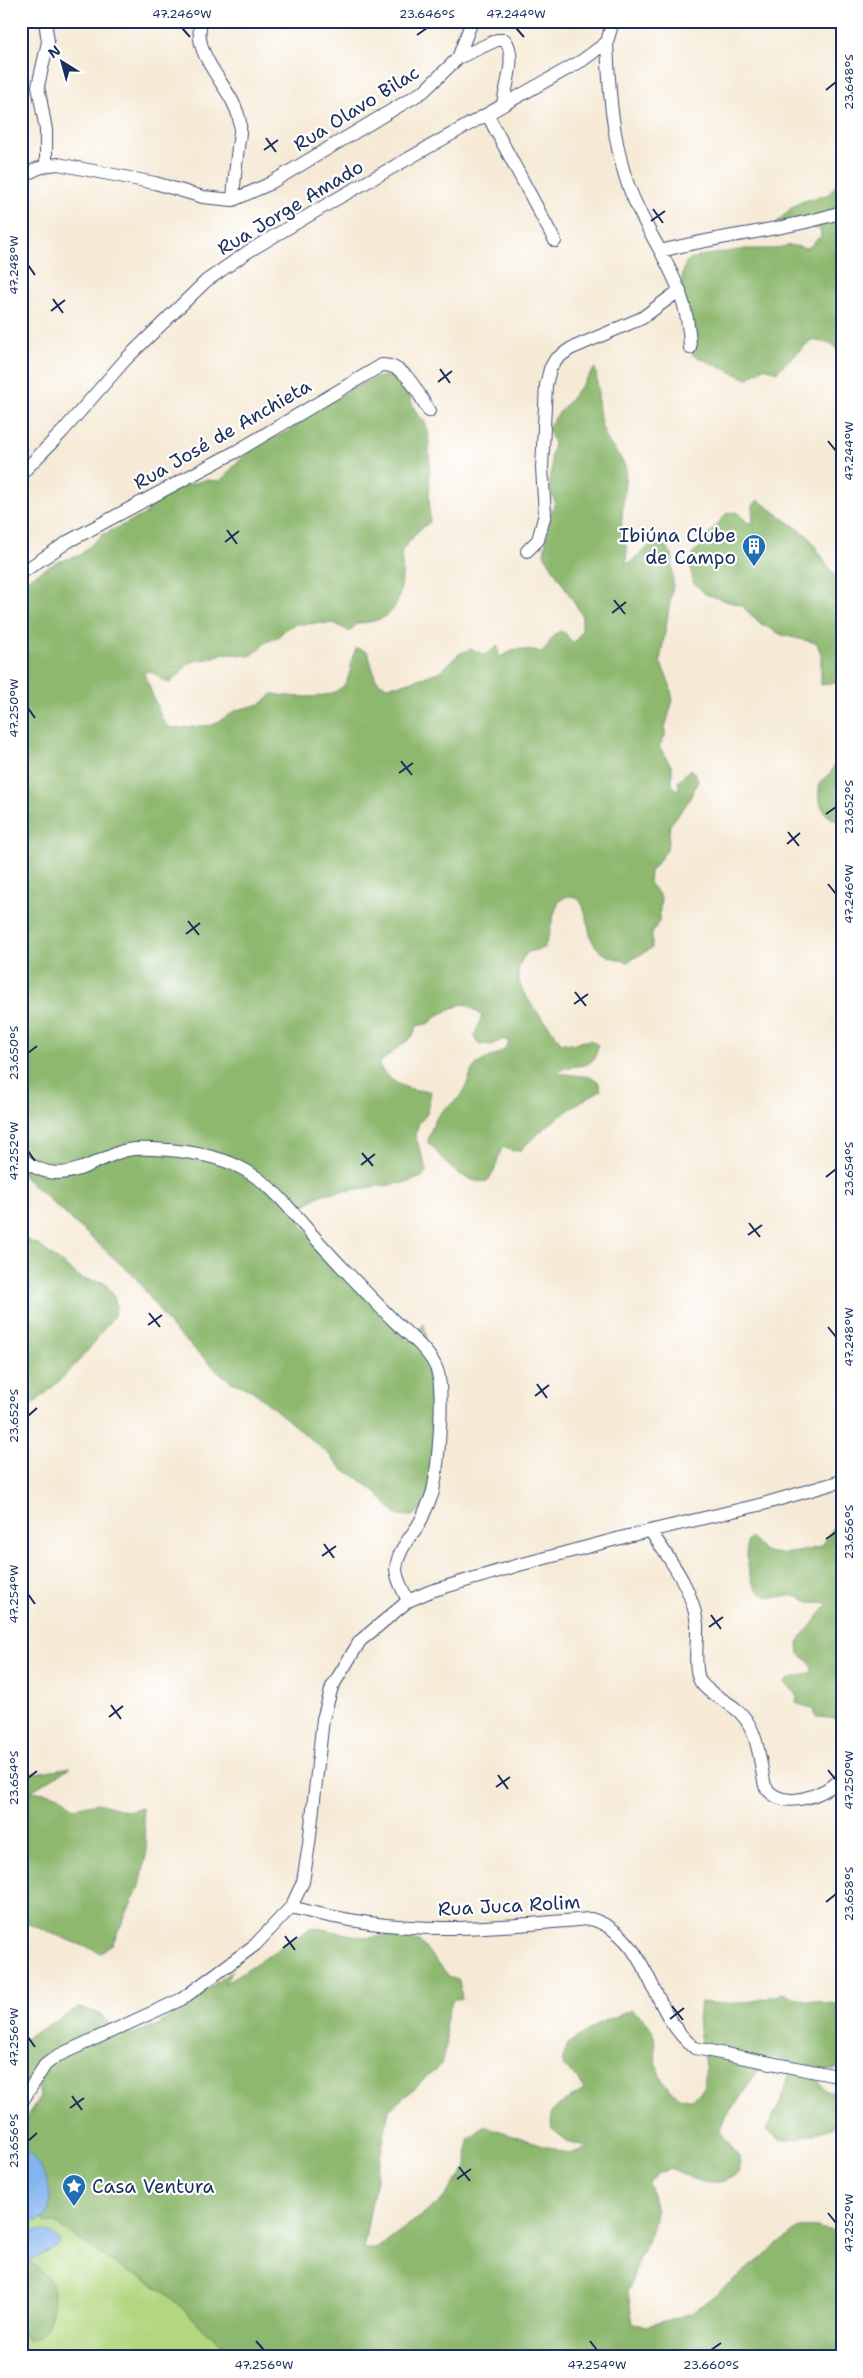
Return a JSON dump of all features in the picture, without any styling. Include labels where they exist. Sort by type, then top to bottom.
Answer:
[{"type":"street","points":[[45,21],[48,42],[38,86],[46,130],[46,165]]},
{"type":"street","points":[[21,178],[30,171],[46,165],[58,164],[99,171],[203,197],[233,200],[240,124],[229,93],[207,60],[202,47],[199,29],[201,21]]},
{"type":"street","name":"Rua Olavo Bilac","points":[[233,200],[267,185],[424,91],[458,58],[472,21]]},
{"type":"street","points":[[613,21],[607,42],[608,78],[616,144],[636,204],[662,251],[680,290],[686,308],[690,348]]},
{"type":"street","points":[[458,58],[497,40],[505,40],[510,46],[511,55],[503,104]]},
{"type":"street","name":"Rua Jorge Amado","points":[[21,474],[62,432],[126,360],[206,281],[248,251],[503,104],[584,60],[607,42]]},
{"type":"street","points":[[487,114],[556,241]]},
{"type":"street","points":[[662,251],[692,243],[815,221],[842,212]]},
{"type":"street","points":[[527,552],[538,540],[545,514],[542,468],[546,385],[550,368],[555,360],[570,349],[642,318],[680,290]]},
{"type":"street","name":"Rua José de Anchieta","points":[[21,573],[69,541],[237,450],[382,365],[393,365],[400,369],[411,382],[429,411]]},
{"type":"street","points":[[21,1158],[36,1169],[60,1173],[77,1171],[120,1152],[138,1149],[164,1150],[196,1153],[244,1169],[261,1179],[282,1200],[328,1254],[431,1360],[437,1369],[440,1386],[438,1450],[432,1492],[422,1518],[407,1538],[398,1558],[396,1572],[408,1601]]},
{"type":"street","points":[[21,2103],[45,2065],[57,2056],[182,1999],[255,1945],[291,1907],[303,1882],[323,1719],[332,1687],[360,1641],[408,1601],[431,1591],[519,1565],[628,1536],[763,1504],[842,1481]]},
{"type":"street","points":[[651,1532],[674,1565],[691,1599],[696,1623],[697,1672],[700,1680],[705,1687],[739,1710],[754,1732],[769,1792],[777,1798],[792,1800],[809,1797],[821,1793],[842,1778]]},
{"type":"street","name":"Rua Juca Rolim","points":[[291,1907],[354,1920],[424,1928],[498,1926],[591,1919],[604,1923],[618,1933],[640,1959],[673,2025],[682,2038],[695,2048],[842,2078]]},
{"type":"green space","points":[[842,177],[842,359],[833,344],[811,340],[777,372],[765,367],[747,379],[693,355],[689,349],[682,294],[683,272],[686,262],[700,256],[746,249],[773,249],[790,245],[804,248],[809,247],[821,236],[820,229],[777,222],[791,208],[801,202],[829,194]]},
{"type":"green space","points":[[595,368],[603,430],[626,469],[621,529],[627,549],[626,564],[653,543],[663,544],[672,554],[673,585],[660,661],[670,685],[673,700],[665,728],[665,736],[659,746],[672,767],[672,785],[675,789],[679,790],[678,782],[690,769],[695,772],[698,781],[688,802],[670,825],[667,850],[650,872],[649,883],[661,897],[659,921],[652,933],[652,948],[627,962],[605,954],[597,948],[591,939],[581,902],[576,898],[568,896],[563,898],[558,904],[544,948],[528,952],[520,964],[518,975],[521,987],[560,1042],[570,1044],[590,1040],[598,1045],[596,1055],[587,1064],[563,1069],[557,1073],[591,1077],[598,1081],[601,1090],[559,1117],[521,1150],[512,1151],[503,1147],[493,1174],[487,1181],[475,1181],[458,1173],[428,1143],[435,1120],[444,1109],[462,1094],[475,1066],[503,1051],[509,1043],[504,1039],[491,1045],[479,1044],[474,1037],[482,1016],[468,1005],[462,1004],[436,1016],[430,1023],[417,1026],[413,1036],[378,1064],[388,1077],[400,1085],[415,1090],[431,1091],[427,1114],[419,1123],[415,1135],[427,1171],[423,1176],[410,1182],[323,1194],[301,1207],[300,1224],[393,1312],[407,1342],[424,1324],[440,1400],[434,1472],[424,1507],[412,1516],[396,1515],[377,1493],[354,1475],[343,1470],[331,1456],[253,1391],[232,1382],[221,1374],[172,1328],[136,1278],[21,1174],[21,583],[55,563],[80,555],[102,535],[146,514],[171,483],[183,481],[187,485],[205,480],[220,481],[246,454],[254,442],[283,434],[340,395],[374,379],[388,376],[399,379],[408,389],[414,408],[427,427],[429,442],[430,522],[418,531],[401,552],[401,586],[397,603],[393,610],[380,619],[357,623],[350,632],[334,623],[295,624],[287,628],[277,638],[266,642],[250,656],[224,653],[209,659],[189,663],[170,683],[147,671],[144,673],[162,719],[168,727],[213,725],[237,710],[261,704],[273,694],[303,697],[326,695],[343,686],[348,678],[353,655],[357,648],[368,652],[375,677],[386,686],[404,684],[441,671],[459,654],[471,649],[485,655],[498,646],[499,657],[517,649],[543,652],[555,634],[560,631],[565,633],[571,641],[575,642],[582,631],[582,615],[544,554],[549,520],[555,502],[548,483],[552,471],[551,457],[554,444],[548,427]]},
{"type":"green space","points":[[758,500],[808,536],[842,586],[842,684],[835,682],[821,685],[821,655],[817,643],[782,635],[761,624],[742,606],[705,594],[693,582],[690,565],[694,552],[704,544],[709,534],[727,513],[737,512],[747,522],[753,524],[752,506]]},
{"type":"green space","points":[[842,738],[842,819],[837,821],[828,816],[824,811],[820,801],[819,789],[821,782],[833,769],[836,749]]},
{"type":"green space","points":[[21,1238],[37,1244],[82,1279],[104,1282],[114,1297],[116,1311],[92,1345],[74,1366],[44,1395],[21,1413]]},
{"type":"green space","points":[[842,1514],[842,1719],[816,1717],[813,1709],[796,1703],[796,1693],[784,1683],[787,1680],[812,1672],[811,1663],[799,1654],[798,1642],[828,1604],[809,1602],[794,1596],[770,1597],[762,1594],[752,1582],[748,1565],[747,1540],[751,1537],[762,1549],[768,1552],[783,1554],[809,1550],[822,1546]]},
{"type":"green space","points":[[71,1767],[31,1791],[59,1795],[74,1808],[98,1803],[126,1811],[142,1808],[147,1850],[141,1882],[112,1945],[101,1953],[21,1921],[21,1778],[28,1774]]},
{"type":"green space","points":[[312,1927],[367,1938],[393,1935],[419,1941],[449,1976],[459,1981],[462,1999],[453,1999],[448,2013],[445,2027],[447,2042],[441,2065],[389,2110],[363,2249],[376,2249],[442,2200],[467,2167],[468,2139],[485,2126],[570,2154],[589,2147],[567,2141],[552,2129],[550,2114],[559,2105],[584,2090],[578,2078],[562,2065],[566,2045],[598,2024],[632,2010],[642,2018],[652,2031],[659,2073],[662,2080],[679,2097],[693,2100],[703,2087],[705,2078],[704,2056],[698,2022],[701,2002],[720,2004],[743,2002],[765,1999],[783,1993],[800,1999],[842,2005],[842,2065],[834,2070],[811,2071],[825,2090],[842,2095],[842,2126],[793,2140],[776,2137],[767,2130],[786,2087],[788,2079],[787,2060],[772,2058],[760,2067],[736,2104],[725,2116],[720,2131],[739,2157],[740,2172],[721,2182],[713,2183],[698,2180],[670,2168],[658,2174],[649,2183],[656,2211],[653,2229],[639,2258],[628,2292],[633,2324],[647,2326],[692,2313],[798,2228],[826,2229],[842,2236],[842,2357],[249,2357],[246,2352],[231,2350],[220,2343],[197,2324],[187,2312],[143,2277],[127,2272],[56,2224],[45,2223],[36,2210],[21,2198],[21,2130],[40,2096],[36,2076],[25,2083],[21,2091],[21,2041],[81,2007],[102,2015],[118,2032],[132,2034],[158,2025],[233,1970],[224,1984]]},
{"type":"green space","name":"Casa Ventura","points":[[34,2106],[101,2182],[244,2357],[21,2357],[21,2123]]},
{"type":"green space","points":[[21,2253],[45,2276],[54,2289],[52,2311],[47,2326],[40,2336],[29,2341],[21,2330]]},
{"type":"water","points":[[24,2149],[38,2163],[49,2188],[50,2198],[47,2217],[36,2221],[21,2221],[21,2151]]},
{"type":"water","points":[[30,2231],[51,2233],[60,2242],[54,2249],[23,2263],[21,2259],[21,2233]]},
{"type":"place","name":"Ibiúna Clube de Campo","points":[[754,567]]},
{"type":"place","name":"Casa Ventura","points":[[74,2207]]}]
